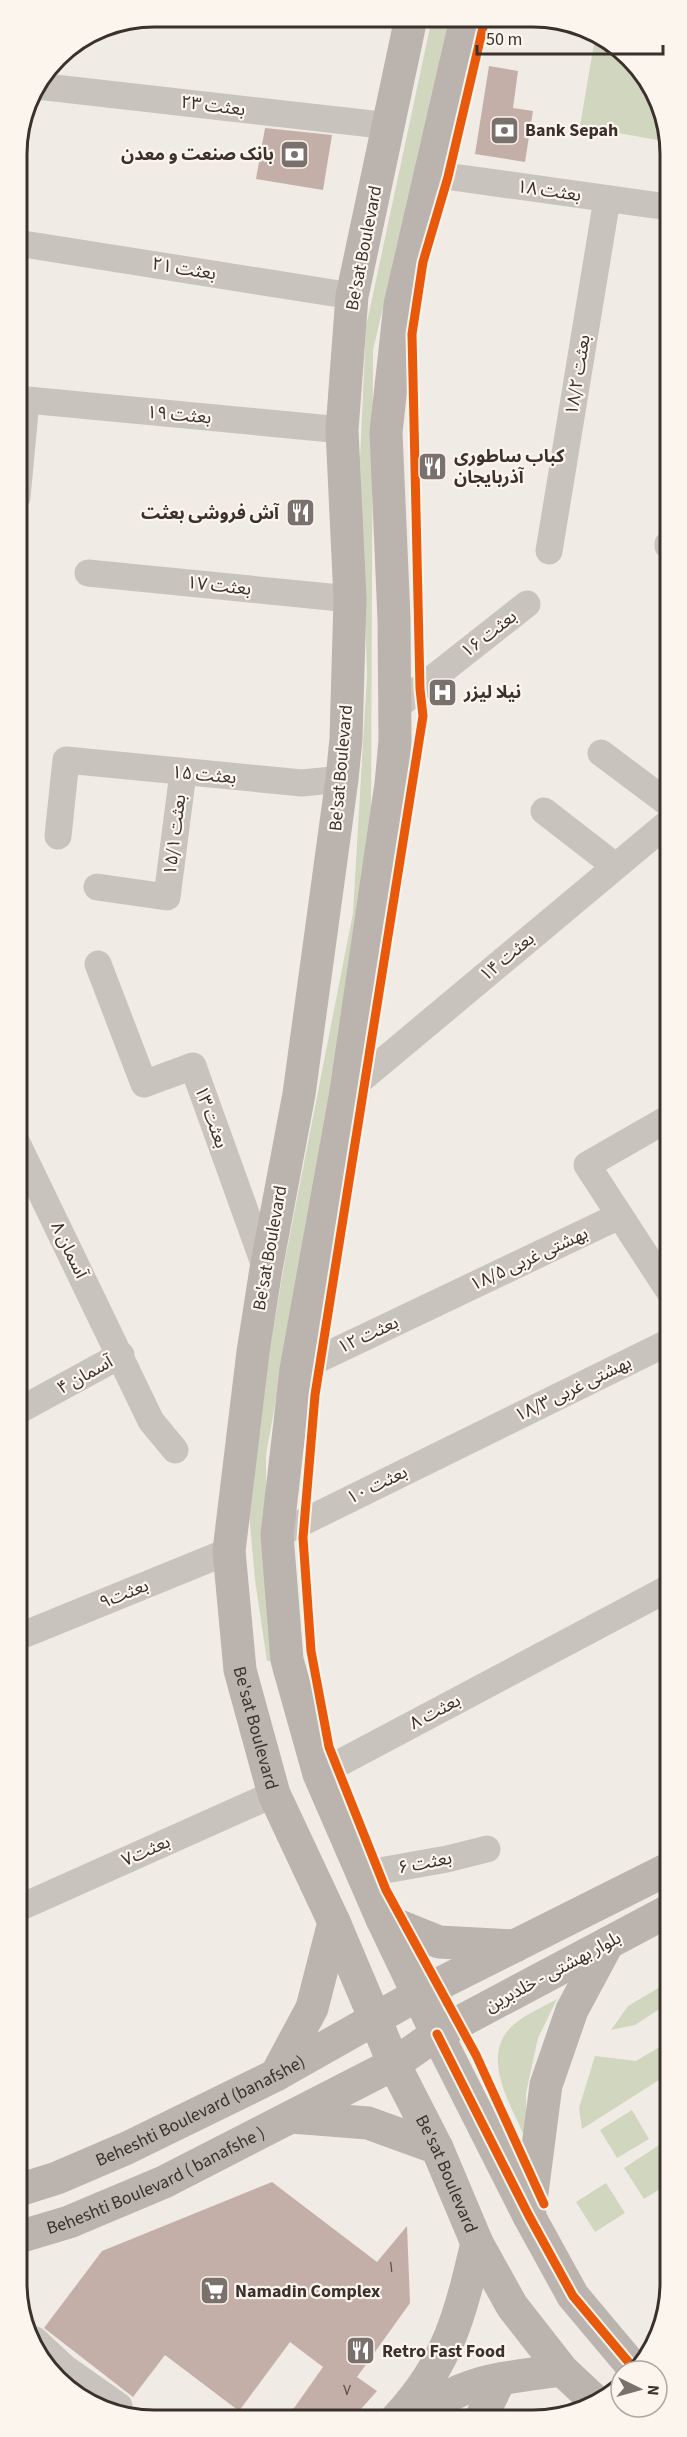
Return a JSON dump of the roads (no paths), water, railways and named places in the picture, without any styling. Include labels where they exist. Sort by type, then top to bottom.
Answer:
[{"type":"main road","name":"Be'sat Boulevard","points":[[409,27],[352,296],[342,430],[350,598],[346,739],[299,1094],[253,1352],[229,1551],[242,1679],[274,1794],[334,1922],[394,2064],[437,2148],[477,2243],[512,2306],[562,2370],[590,2396]]},
{"type":"main road","points":[[464,27],[400,305],[386,432],[394,595],[395,741],[391,784],[346,1092],[296,1370],[277,1535],[287,1660],[319,1774],[382,1919],[529,2216],[573,2296],[626,2359]]},
{"type":"main road","points":[[342,779],[391,784]]},
{"type":"main road","points":[[242,1679],[290,1669]]},
{"type":"main road","points":[[382,1919],[439,1942],[517,1946],[660,1877]]},
{"type":"main road","name":"بلوار بهشتی - خلدبرین","points":[[394,2064],[437,2034],[660,1915]]},
{"type":"main road","points":[[276,2075],[312,2008],[334,1922]]},
{"type":"main road","points":[[529,2216],[546,2085],[572,2010],[608,1943]]},
{"type":"main road","name":"Beheshti Boulevard (banafshe)","points":[[27,2187],[57,2178],[127,2148],[276,2075],[374,2018],[517,1946]]},
{"type":"main road","name":"Beheshti Boulevard ( banafshe )","points":[[27,2235],[69,2222],[164,2182],[394,2064]]},
{"type":"main road","points":[[292,2117],[368,2123],[437,2148]]},
{"type":"main road","points":[[404,2410],[441,2359],[463,2306],[477,2243]]},
{"type":"main road","points":[[441,2359],[453,2359],[460,2363],[466,2375],[463,2388]]},
{"type":"main road","points":[[431,2410],[463,2388],[500,2379],[562,2370]]},
{"type":"main road","points":[[485,2410],[500,2379]]},
{"type":"street","name":"۲۳ بعثت","points":[[46,87],[390,126]]},
{"type":"street","name":"بعثت ۱۸","points":[[430,174],[660,206]]},
{"type":"street","name":"۱۸/۲ بعثت","points":[[549,551],[607,199]]},
{"type":"street","name":"۲۱ بعثت","points":[[27,245],[352,296]]},
{"type":"street","name":"بعثت ۱۹","points":[[27,400],[342,430]]},
{"type":"street","name":"بعثت ۱۷","points":[[88,573],[350,598]]},
{"type":"street","name":"بعثت ۱۶","points":[[394,708],[527,604]]},
{"type":"street","points":[[601,753],[660,797]]},
{"type":"street","name":"بعثت ۱۵","points":[[58,836],[66,760],[302,783],[342,779]]},
{"type":"street","name":"۱۵/۱ بعثت","points":[[97,887],[167,897],[183,773]]},
{"type":"street","points":[[544,811],[615,866]]},
{"type":"street","name":"بعثت ۱۴","points":[[346,1092],[660,829]]},
{"type":"street","name":"۱۳ بعثت","points":[[98,964],[144,1084],[193,1066],[266,1269]]},
{"type":"street","points":[[660,1123],[587,1166],[660,1278]]},
{"type":"street","name":"۸ آسمان","points":[[27,1163],[151,1420],[175,1450]]},
{"type":"street","name":"بهشتی غربی ۱۸/۵","points":[[440,1301],[619,1216]]},
{"type":"street","name":"۱۲ بعثت","points":[[296,1370],[440,1301]]},
{"type":"street","name":"بهشتی غربی ۱۸/۳","points":[[476,1436],[660,1346]]},
{"type":"street","name":"۴ آسمان","points":[[27,1399],[121,1355]]},
{"type":"street","name":"۱۰ بعثت","points":[[277,1535],[476,1436]]},
{"type":"street","name":"بعثت۹","points":[[27,1634],[229,1551]]},
{"type":"street","name":"۸ بعثت","points":[[319,1774],[660,1593]]},
{"type":"street","name":"بعثت۷","points":[[27,1904],[274,1794]]},
{"type":"street","name":"۶ بعثت","points":[[363,1874],[447,1859],[487,1849]]},
{"type":"street","points":[[72,2380],[112,2403]]},
{"type":"place","name":"Bank Sepah","points":[[504,130]]},
{"type":"place","name":"بانک صنعت و معدن","points":[[295,154]]},
{"type":"place","name":"کباب ساطوری آذربایجان","points":[[433,466]]},
{"type":"place","name":"آش فروشی بعثت","points":[[300,513]]},
{"type":"place","name":"نیلا لیزر","points":[[443,692]]},
{"type":"place","name":"Namadin Complex","points":[[214,2291]]},
{"type":"place","name":"Retro Fast Food","points":[[361,2351]]}]
